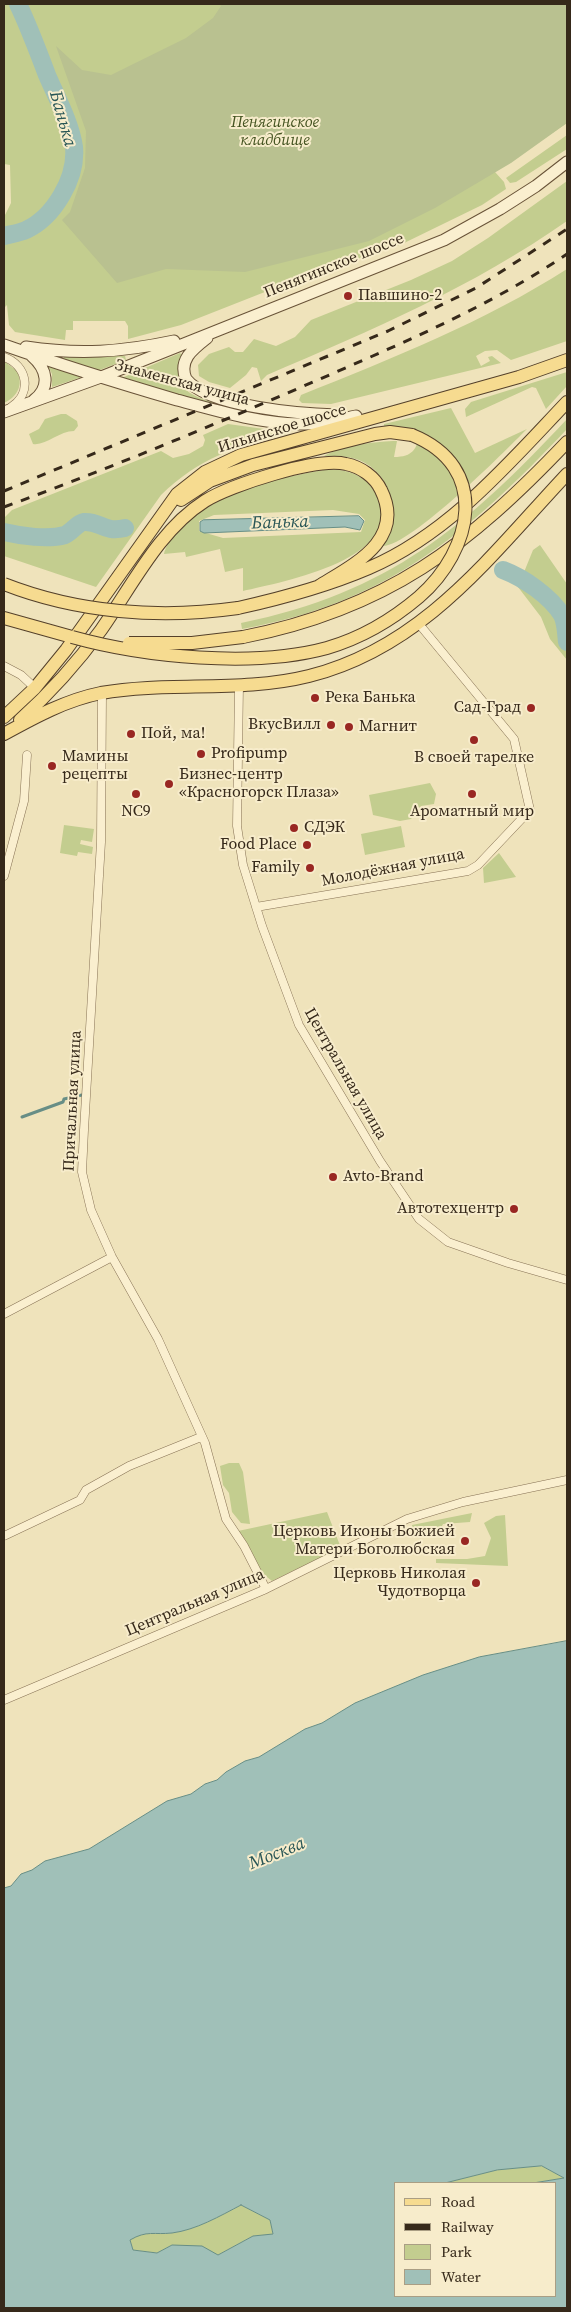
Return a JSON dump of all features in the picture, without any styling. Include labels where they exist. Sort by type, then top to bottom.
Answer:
[{"type":"main road","name":"Пенягинское шоссе","points":[[4,411],[101,377],[444,240],[507,205],[567,162]]},
{"type":"main road","points":[[4,345],[55,352],[113,352],[139,349],[212,333]]},
{"type":"main road","points":[[212,333],[195,347],[184,362],[186,379],[199,390],[277,411],[356,416],[405,408]]},
{"type":"main road","name":"Знаменская улица","points":[[4,345],[101,377],[233,415],[272,422],[321,423],[356,416]]},
{"type":"main road","points":[[27,353],[42,366],[46,377],[44,390],[33,402]]},
{"type":"main road","name":"Ильинское шоссе","points":[[4,717],[35,688],[66,650],[157,521],[177,494],[190,482],[224,462],[405,408],[519,377],[567,360]]},
{"type":"main road","points":[[4,584],[51,599],[122,612],[189,613],[238,608],[276,600],[371,567],[432,530],[486,485],[567,402]]},
{"type":"main road","points":[[4,618],[112,648],[151,654],[260,657],[296,654],[327,648],[358,637],[387,622],[420,596],[438,576],[458,543],[466,512],[466,496],[457,470],[439,449],[412,435],[390,432],[375,434],[253,465],[210,481],[191,492],[157,521]]},
{"type":"main road","points":[[72,637],[144,644],[192,643],[270,632],[332,614],[414,574],[499,511],[567,442]]},
{"type":"main road","points":[[4,734],[50,693],[79,660],[149,560],[179,521],[190,511],[219,493],[258,480],[327,463],[346,463],[370,475],[381,489],[387,506],[384,532],[372,550],[363,558],[319,586]]},
{"type":"main road","points":[[4,734],[58,706],[102,693],[239,685],[308,676],[346,664],[383,648],[419,624],[475,574],[567,474]]},
{"type":"street","points":[[4,357],[16,362],[20,367],[25,382],[21,396],[15,404],[4,411]]},
{"type":"street","name":"Молодёжная улица","points":[[256,908],[468,871],[478,865],[530,810],[514,739],[419,624]]},
{"type":"street","points":[[4,666],[21,675],[35,688]]},
{"type":"street","name":"Центральная улица","points":[[239,685],[237,826],[242,865],[299,1025],[380,1161],[419,1219],[448,1242],[508,1263],[567,1280]]},
{"type":"street","name":"Причальная улица","points":[[102,693],[101,842],[82,1172],[91,1210],[112,1256],[158,1339],[201,1436],[226,1519],[244,1546],[266,1589]]},
{"type":"street","points":[[4,876],[24,801],[27,755]]},
{"type":"street","points":[[4,1314],[112,1256]]},
{"type":"street","points":[[4,1536],[80,1500],[86,1490],[130,1466],[201,1436]]},
{"type":"street","name":"Центральная улица","points":[[4,1700],[266,1589],[407,1519],[462,1502],[567,1480]]},
{"type":"green space","name":"Пенягинское кладбище","points":[[4,4],[567,4],[567,123],[495,172],[504,182],[506,189],[482,205],[400,245],[308,275],[181,325],[128,339],[128,326],[125,321],[73,321],[73,330],[66,330],[65,340],[15,332],[9,325],[7,305],[4,308],[4,217],[11,203],[10,165],[4,164]]},
{"type":"green space","name":"Пенягинское кладбище","points":[[219,4],[567,4],[567,123],[511,163],[435,208],[369,241],[245,272],[166,269],[117,283],[62,220],[70,212],[85,168],[86,131],[56,46],[82,70],[111,75],[186,38],[213,18],[221,6]]},
{"type":"green space","points":[[567,135],[567,149],[516,182],[510,183],[506,178]]},
{"type":"green space","points":[[567,181],[567,221],[495,267],[458,287],[383,324],[267,375],[261,381],[257,368],[252,367],[246,375],[230,388],[209,382],[199,376],[198,365],[209,354],[229,347],[235,352],[243,352],[254,339],[276,346],[295,337],[311,320],[411,280],[452,261],[488,238]]},
{"type":"green space","points":[[567,269],[567,341],[511,360],[497,350],[485,351],[476,356],[481,366],[490,361],[488,357],[492,356],[501,363],[331,404],[302,403],[299,400],[301,395],[404,353],[471,322],[536,288]]},
{"type":"green space","points":[[180,353],[182,355],[178,373],[182,385],[192,394],[206,400],[256,411],[268,416],[234,412],[122,379]]},
{"type":"green space","points":[[125,356],[126,360],[97,371],[63,360],[64,357]]},
{"type":"green space","points":[[4,361],[17,371],[20,381],[16,394],[4,403]]},
{"type":"green space","points":[[47,364],[82,377],[52,387],[52,374]]},
{"type":"green space","points":[[567,372],[567,386],[546,409],[536,388],[532,387],[466,417],[465,409],[471,402]]},
{"type":"green space","points":[[451,408],[475,453],[527,429],[479,476],[435,515],[397,542],[383,546],[389,535],[392,510],[390,497],[380,475],[359,460],[346,457],[324,456],[339,449],[397,441],[394,457],[410,454],[417,443],[420,432],[404,427],[384,426],[384,424]]},
{"type":"green space","points":[[66,414],[77,421],[78,426],[74,431],[63,433],[43,443],[33,444],[29,434],[39,429],[45,419]]},
{"type":"green space","points":[[567,419],[567,429],[531,466],[459,531],[422,558],[383,582],[340,601],[294,617],[242,629],[241,623],[293,610],[340,594],[383,573],[422,550],[459,523],[495,492]]},
{"type":"green space","points":[[228,424],[286,432],[286,434],[251,443],[219,455],[175,482],[161,495],[96,587],[4,556],[4,518],[12,510],[161,451],[173,458],[189,454],[203,446],[205,440],[203,435]]},
{"type":"green space","points":[[329,469],[349,472],[366,481],[375,492],[382,515],[376,534],[360,550],[338,563],[285,581],[243,591],[243,568],[225,572],[220,549],[186,557],[185,552],[164,554],[178,531],[193,517],[228,496],[268,482]],"holes":[[[333,510],[359,514],[365,520],[361,532],[223,538],[199,531],[199,521],[214,515]]]},
{"type":"green space","points":[[540,545],[567,584],[567,660],[550,639],[541,617],[518,587],[533,550]]},
{"type":"green space","points":[[430,783],[436,794],[434,804],[421,806],[411,819],[400,821],[373,815],[369,795]]},
{"type":"green space","points":[[64,825],[94,829],[92,842],[81,840],[80,844],[93,847],[92,854],[78,852],[77,856],[60,853]]},
{"type":"green space","points":[[401,826],[405,847],[365,855],[361,834]]},
{"type":"green space","points":[[499,853],[516,877],[484,883],[483,868]]},
{"type":"green space","points":[[229,1463],[239,1463],[243,1472],[250,1524],[241,1523],[232,1512],[229,1493],[223,1485],[220,1466]]},
{"type":"green space","points":[[327,1512],[341,1548],[272,1581],[262,1573],[238,1531]]},
{"type":"green space","points":[[472,1513],[470,1522],[443,1524],[439,1532],[413,1537],[412,1525]]},
{"type":"green space","points":[[505,1515],[508,1566],[436,1563],[436,1559],[467,1559],[485,1556],[491,1538],[484,1523],[496,1516]]},
{"type":"green space","points":[[542,2166],[564,2178],[539,2182],[449,2182],[497,2170]]},
{"type":"green space","points":[[241,2205],[270,2220],[273,2235],[253,2236],[218,2255],[172,2245],[157,2253],[133,2250],[130,2240],[136,2237],[146,2234],[166,2234],[190,2229]]},
{"type":"water","points":[[359,516],[364,521],[360,530],[345,527],[204,533],[200,531],[200,522],[203,520]]},
{"type":"water","name":"Москва","points":[[567,1641],[567,2308],[4,2308],[4,1888],[11,1886],[21,1874],[32,1870],[45,1861],[89,1849],[167,1801],[191,1794],[205,1784],[217,1780],[226,1772],[245,1761],[259,1757],[305,1729],[322,1723],[355,1703],[423,1675],[479,1657]],"holes":[[[241,2205],[270,2220],[273,2234],[253,2236],[218,2255],[202,2246],[172,2245],[157,2253],[133,2250],[130,2240],[146,2234],[172,2233],[190,2229]]]},
{"type":"waterway","name":"Банька","points":[[4,236],[26,230],[46,216],[62,195],[68,183],[74,159],[74,147],[67,120],[18,4]]},
{"type":"waterway","name":"Банька","points":[[4,532],[34,537],[51,537],[68,534],[84,522],[112,529],[125,528]]},
{"type":"waterway","name":"Банька","points":[[503,570],[536,588],[551,601],[562,615],[566,628],[567,642]]},
{"type":"waterway","points":[[22,1117],[63,1102],[64,1099],[82,1095]]},
{"type":"railway","points":[[4,491],[388,331],[476,288],[567,229]]},
{"type":"railway","points":[[4,507],[163,445],[384,351],[477,307],[538,273],[567,254]]},
{"type":"place","name":"Павшино-2","points":[[348,296]]},
{"type":"place","name":"Река Банька","points":[[315,698]]},
{"type":"place","name":"Сад-Град","points":[[531,708]]},
{"type":"place","name":"ВкусВилл","points":[[331,725]]},
{"type":"place","name":"Магнит","points":[[349,727]]},
{"type":"place","name":"Пой, ма!","points":[[131,734]]},
{"type":"place","name":"В своей тарелке","points":[[474,740]]},
{"type":"place","name":"Profipump","points":[[201,754]]},
{"type":"place","name":"Мамины рецепты","points":[[52,766]]},
{"type":"place","name":"Бизнес-центр «Красногорск Плаза»","points":[[169,784]]},
{"type":"place","name":"NC9","points":[[136,794]]},
{"type":"place","name":"Ароматный мир","points":[[472,794]]},
{"type":"place","name":"СДЭК","points":[[294,828]]},
{"type":"place","name":"Food Place","points":[[307,845]]},
{"type":"place","name":"Family","points":[[310,868]]},
{"type":"place","name":"Avto-Brand","points":[[333,1177]]},
{"type":"place","name":"Автотехцентр","points":[[514,1209]]},
{"type":"place","name":"Церковь Иконы Божией Матери Боголюбская","points":[[465,1541]]},
{"type":"place","name":"Церковь Николая Чудотворца","points":[[476,1583]]}]
